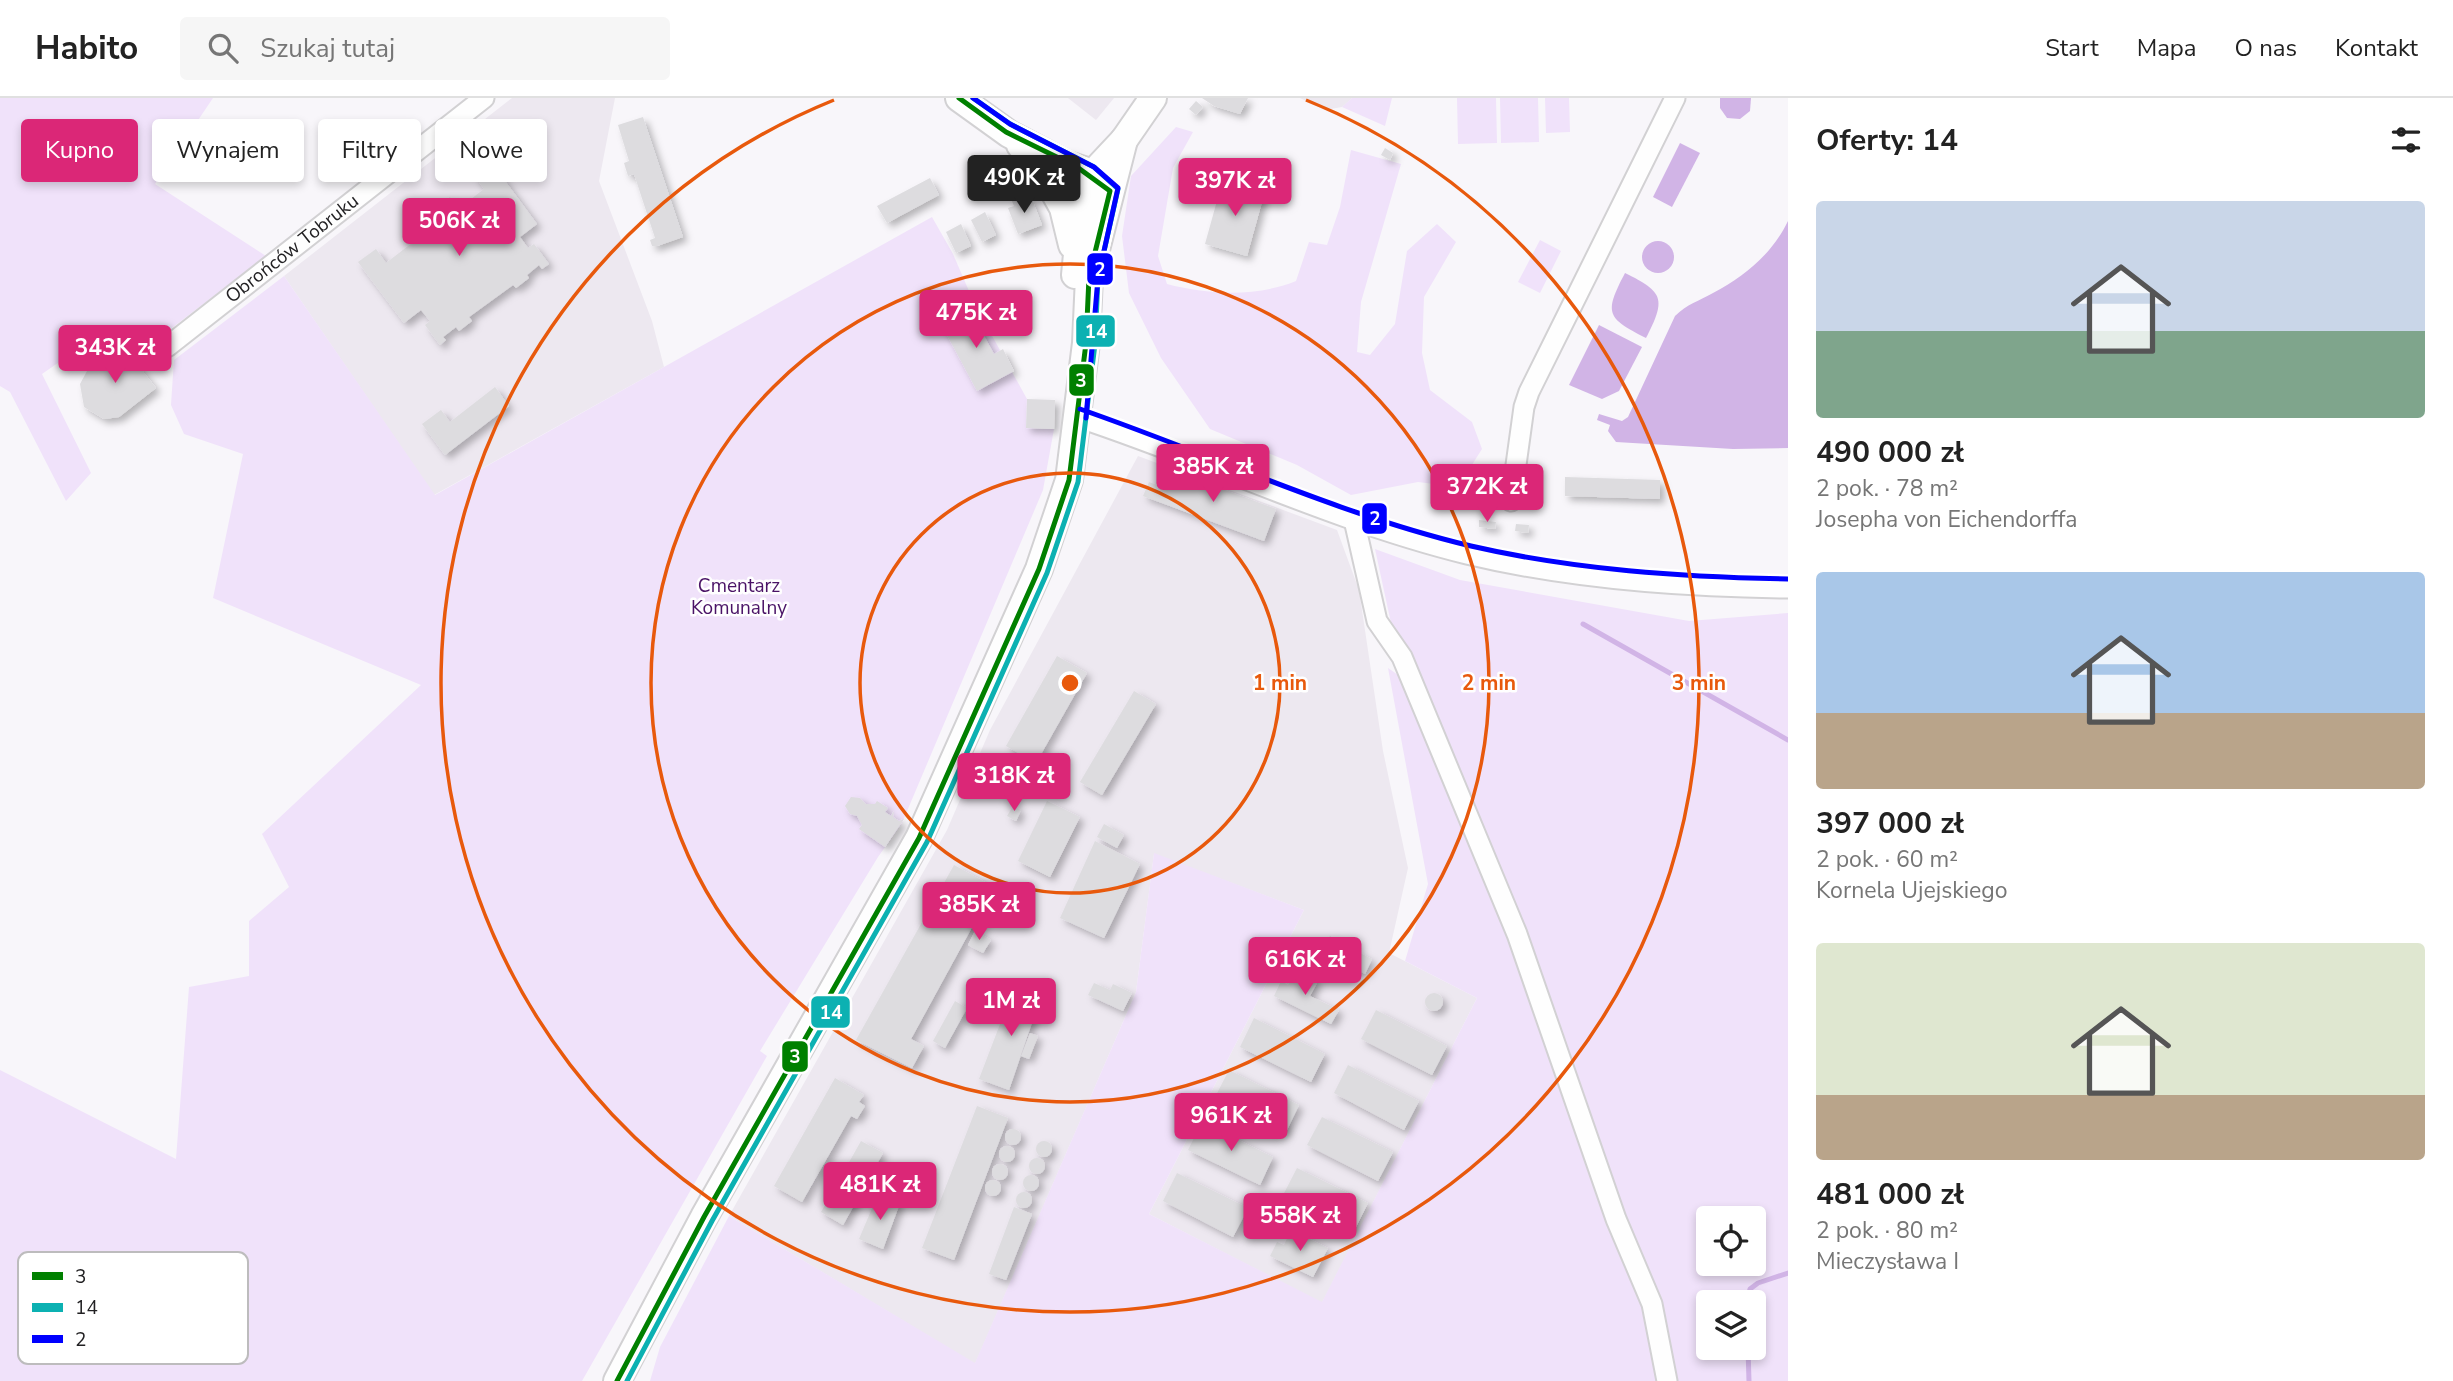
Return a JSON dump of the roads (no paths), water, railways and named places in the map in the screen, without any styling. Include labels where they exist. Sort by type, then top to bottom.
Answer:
[{"type":"main road","points":[[960,98],[1009,134],[1068,164],[1097,185]]},
{"type":"main road","points":[[1075,264],[1097,185],[1153,98]]},
{"type":"main road","points":[[1009,134],[1043,172],[1063,208],[1075,264],[1073,343],[1080,384]]},
{"type":"main road","points":[[1043,172],[1064,185],[1097,185]]},
{"type":"main road","points":[[617,1381],[704,1217],[887,897],[941,793],[1052,538],[1069,480],[1097,185]]},
{"type":"main road","points":[[632,1381],[639,1343]]},
{"type":"street","name":"Obrońców Tobruku","points":[[167,347],[484,98]]},
{"type":"street","points":[[1511,501],[1524,407],[1529,392],[1675,98]]},
{"type":"street","points":[[1077,417],[1166,446],[1354,520],[1468,554],[1569,572],[1710,587],[1788,588]]},
{"type":"street","points":[[1354,520],[1377,621],[1402,657],[1517,934],[1616,1219],[1652,1304],[1667,1381]]},
{"type":"waterway","points":[[1583,624],[1788,740]]},
{"type":"waterway","points":[[1750,1290],[1758,1283],[1788,1273]]},
{"type":"waterway","points":[[1748,1360],[1749,1381]]},
{"type":"park label","name":"Cmentarz Komunalny","points":[[739,597]]}]
